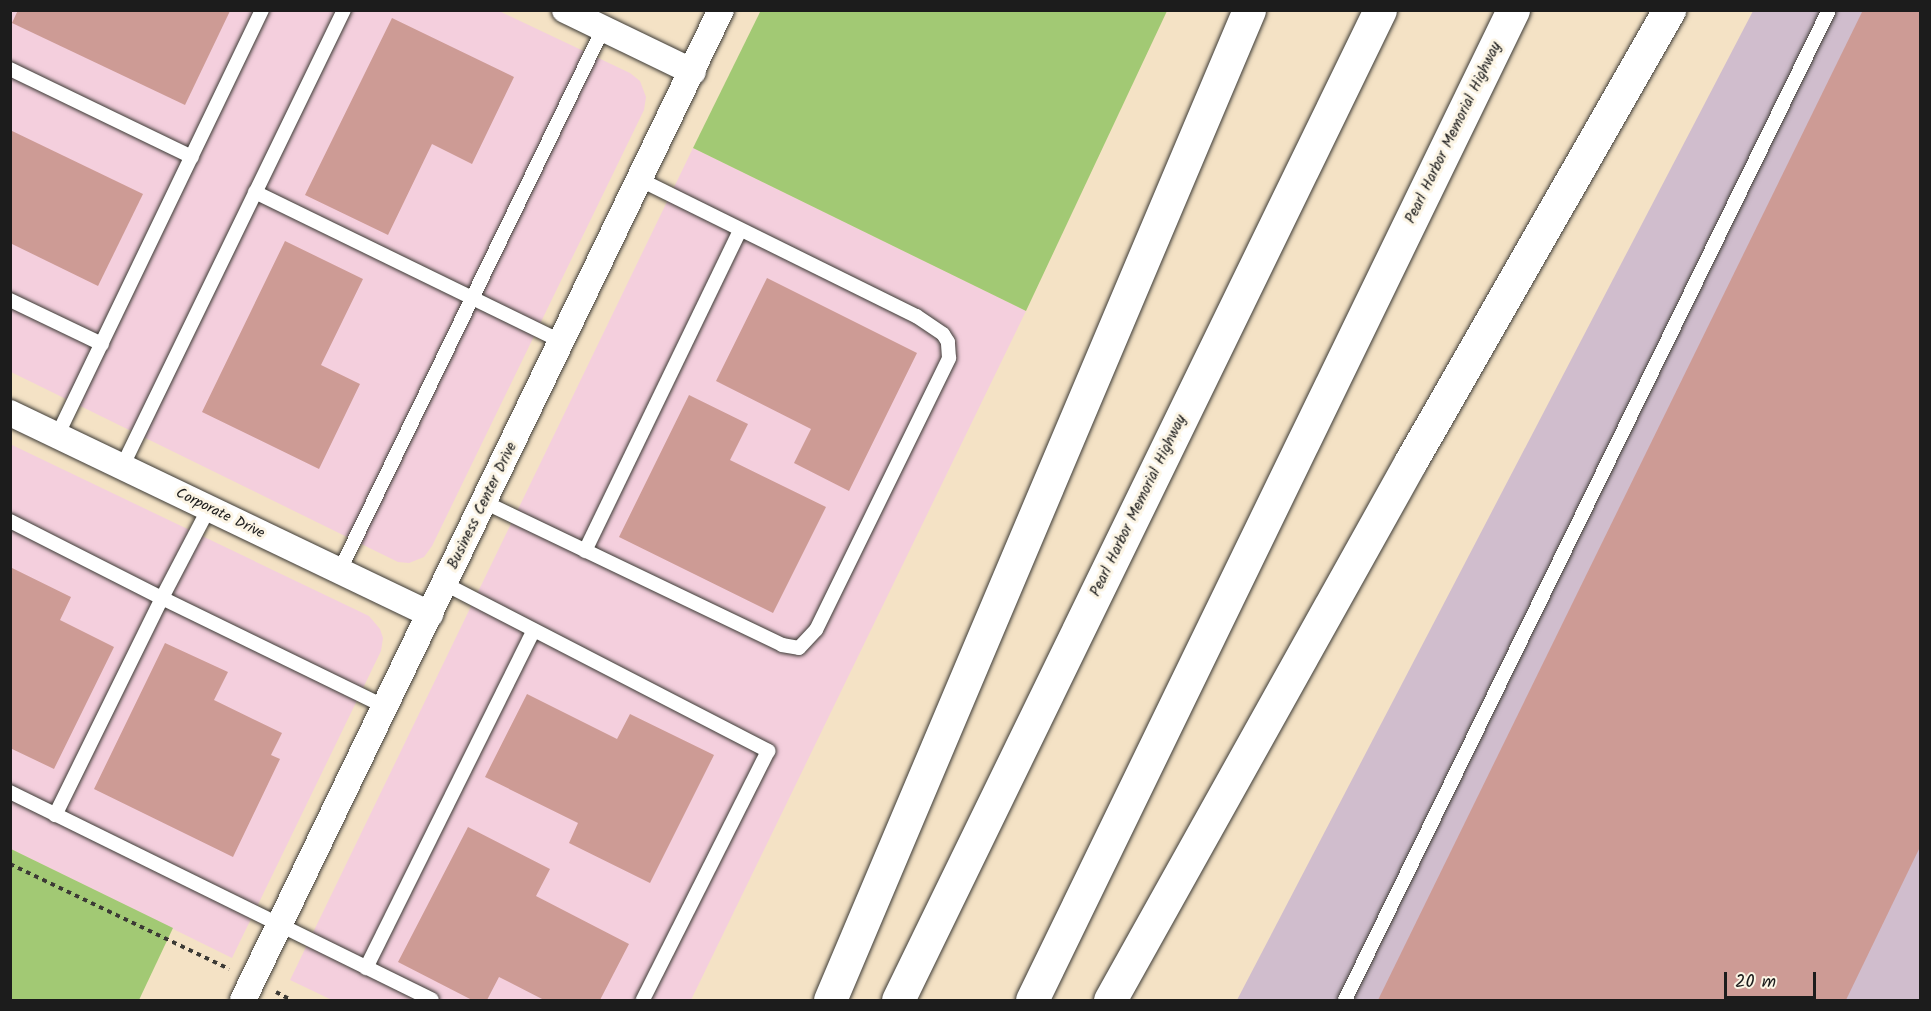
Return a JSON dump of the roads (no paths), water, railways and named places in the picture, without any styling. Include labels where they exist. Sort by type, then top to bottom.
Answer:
[{"type":"highway","points":[[830,1000],[1249,10]]},
{"type":"highway","name":"Pearl Harbor Memorial Highway","points":[[898,1000],[1380,10]]},
{"type":"highway","name":"Pearl Harbor Memorial Highway","points":[[1032,1000],[1513,10]]},
{"type":"highway","points":[[1110,1000],[1411,461],[1669,10]]},
{"type":"street","points":[[565,10],[693,72]]},
{"type":"street","name":"Business Center Drive","points":[[248,991],[721,10]]},
{"type":"street","name":"Corporate Drive","points":[[10,413],[430,614]]},
{"type":"lane","points":[[57,435],[262,10]]},
{"type":"lane","points":[[122,466],[344,10]]},
{"type":"lane","points":[[1345,1000],[1829,10]]},
{"type":"lane","points":[[340,570],[603,29]]},
{"type":"lane","points":[[10,69],[192,157]]},
{"type":"lane","points":[[484,502],[782,645],[799,648],[816,630],[949,358],[948,342],[943,334],[916,316],[640,180]]},
{"type":"lane","points":[[255,192],[562,342]]},
{"type":"lane","points":[[585,550],[740,230]]},
{"type":"lane","points":[[10,300],[102,344]]},
{"type":"lane","points":[[55,814],[209,508]]},
{"type":"lane","points":[[10,521],[385,707]]},
{"type":"lane","points":[[445,584],[768,752],[643,1000]]},
{"type":"lane","points":[[366,969],[534,630]]},
{"type":"lane","points":[[10,792],[279,927],[432,1000]]}]
